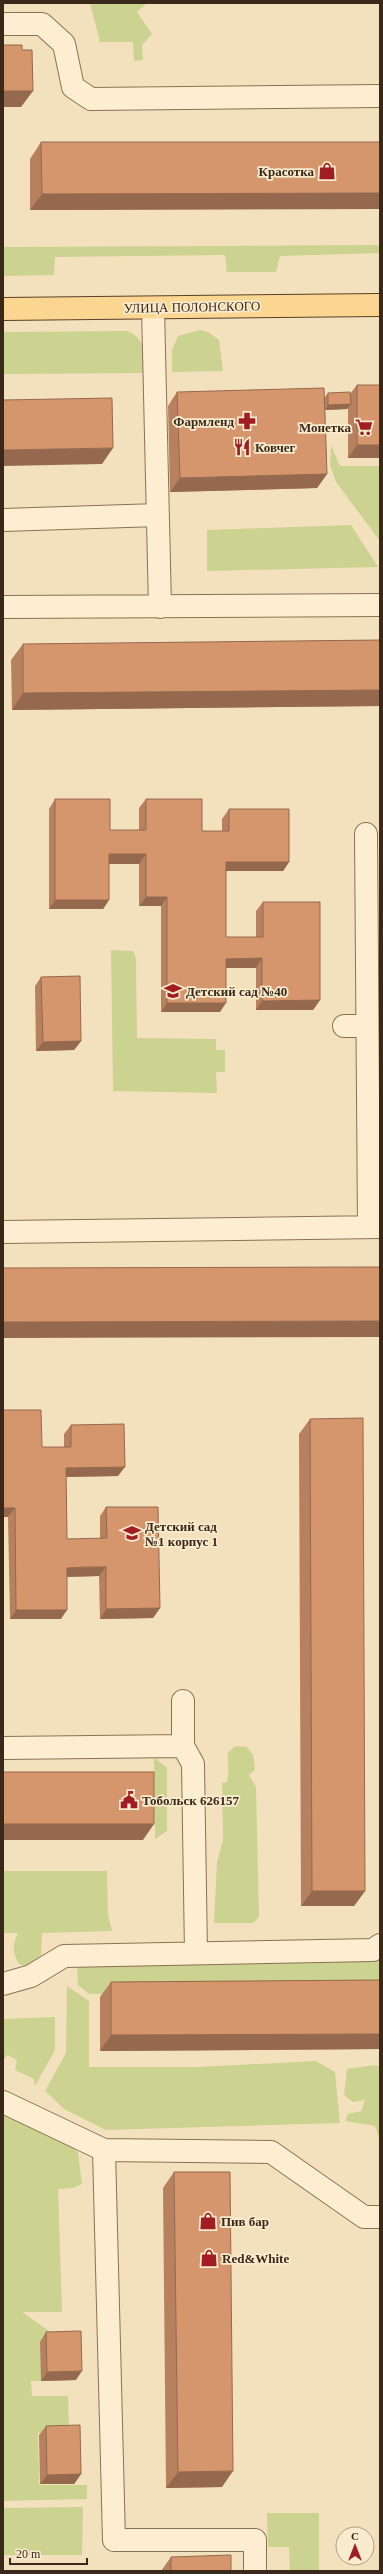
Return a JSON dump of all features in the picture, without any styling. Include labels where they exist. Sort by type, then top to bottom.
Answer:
[{"type":"main road","name":"УЛИЦА ПОЛОНСКОГО","points":[[3,309],[380,305]]},
{"type":"street","points":[[3,24],[42,24],[64,44],[73,87],[91,99],[380,96]]},
{"type":"street","points":[[153,308],[160,606]]},
{"type":"street","points":[[3,520],[158,515]]},
{"type":"street","points":[[3,607],[380,605]]},
{"type":"street","points":[[3,1232],[374,1227],[367,1026],[373,946],[366,834]]},
{"type":"street","points":[[344,1026],[367,1026]]},
{"type":"street","points":[[183,1701],[183,1746],[193,1764],[196,1953]]},
{"type":"street","points":[[3,1748],[183,1746]]},
{"type":"street","points":[[3,1984],[31,1976],[64,1956],[373,1950],[380,1945]]},
{"type":"street","points":[[3,2102],[104,2150],[271,2152],[364,2218],[380,2218]]},
{"type":"street","points":[[104,2150],[114,2540],[255,2540],[255,2571]]},
{"type":"green space","points":[[90,3],[147,3],[137,12],[152,34],[142,45],[143,60],[134,61],[133,42],[100,42]]},
{"type":"green space","points":[[380,245],[380,253],[280,256],[276,272],[227,272],[225,255],[55,257],[54,275],[3,276],[3,247]]},
{"type":"green space","points":[[200,330],[208,332],[219,340],[223,371],[172,372],[172,350],[178,336]]},
{"type":"green space","points":[[127,331],[138,338],[143,348],[143,373],[3,374],[3,332]]},
{"type":"green space","points":[[331,445],[340,466],[380,466],[380,541],[336,482],[330,465]]},
{"type":"green space","points":[[351,525],[378,567],[207,571],[207,530]]},
{"type":"green space","points":[[111,950],[133,951],[136,958],[137,1038],[216,1039],[216,1050],[225,1050],[225,1072],[216,1072],[217,1093],[113,1091]]},
{"type":"green space","points":[[235,1746],[247,1747],[253,1755],[255,1770],[249,1775],[256,1787],[259,1917],[253,1923],[214,1923],[217,1862],[223,1840],[222,1783],[227,1782],[228,1753]]},
{"type":"green space","points":[[154,1757],[167,1768],[167,1831],[155,1839]]},
{"type":"green space","points":[[3,1871],[107,1871],[108,1914],[112,1931],[42,1933],[41,1955],[29,1965],[20,1965],[14,1953],[14,1945],[18,1933],[3,1933]]},
{"type":"green space","points":[[380,1954],[379,1990],[89,1994],[78,1985],[77,1964]]},
{"type":"green space","points":[[67,1986],[89,2001],[89,2067],[197,2067],[316,2061],[335,2072],[340,2123],[106,2130],[64,2109],[45,2091],[66,2053]]},
{"type":"green space","points":[[55,2017],[55,2050],[35,2086],[34,2079],[15,2070],[17,2060],[7,2055],[3,2061],[3,2019]]},
{"type":"green space","points":[[374,2065],[380,2066],[380,2141],[375,2126],[345,2121],[348,2114],[361,2111],[365,2100],[353,2102],[344,2095],[347,2069]]},
{"type":"green space","points":[[3,2113],[73,2147],[78,2153],[82,2184],[73,2188],[58,2189],[62,2312],[22,2312],[63,2341],[41,2381],[31,2381],[32,2396],[68,2396],[69,2432],[38,2433],[39,2485],[87,2485],[87,2499],[3,2501]]},
{"type":"green space","points":[[83,2507],[82,2555],[3,2555],[3,2508]]},
{"type":"green space","points":[[267,2513],[319,2513],[319,2571],[290,2571],[289,2547],[268,2547]]},
{"type":"building","points":[[3,45],[22,45],[22,50],[32,50],[33,91],[3,91]]},
{"type":"building","points":[[41,142],[380,142],[380,193],[42,194]]},
{"type":"building","points":[[357,385],[380,385],[380,445],[357,445]]},
{"type":"building","name":"Ковчег","points":[[324,388],[327,474],[180,478],[177,392]]},
{"type":"building","points":[[350,392],[351,404],[328,405],[328,393]]},
{"type":"building","points":[[112,398],[113,448],[3,450],[3,400]]},
{"type":"building","points":[[380,640],[380,690],[23,693],[23,644]]},
{"type":"building","points":[[55,799],[110,799],[110,830],[146,830],[146,799],[202,799],[202,831],[229,831],[229,809],[289,809],[289,862],[226,862],[226,937],[263,937],[263,902],[320,902],[320,1000],[262,1001],[262,958],[226,959],[226,1003],[167,1003],[167,897],[146,897],[146,854],[109,854],[109,900],[55,900]]},
{"type":"building","points":[[80,976],[81,1041],[43,1042],[41,977]]},
{"type":"building","points":[[380,1267],[380,1321],[3,1322],[3,1268]]},
{"type":"building","points":[[3,1410],[41,1410],[42,1447],[71,1447],[71,1425],[124,1424],[125,1467],[66,1468],[67,1539],[107,1538],[106,1507],[158,1507],[160,1608],[106,1609],[106,1567],[86,1567],[67,1568],[67,1610],[16,1610],[15,1508],[3,1508]]},
{"type":"building","points":[[363,1418],[365,1891],[312,1891],[310,1419]]},
{"type":"building","points":[[3,1772],[154,1772],[154,1824],[3,1824]]},
{"type":"building","points":[[380,1980],[380,2034],[111,2035],[111,1982]]},
{"type":"building","points":[[174,2172],[230,2172],[233,2471],[178,2472]]},
{"type":"building","points":[[81,2331],[82,2371],[47,2372],[46,2332]]},
{"type":"building","points":[[80,2425],[81,2474],[47,2475],[46,2426]]},
{"type":"building","points":[[231,2555],[231,2571],[171,2571],[171,2557]]},
{"type":"place","name":"Красотка","points":[[327,171]]},
{"type":"place","name":"Фармленд","points":[[247,421]]},
{"type":"place","name":"Монетка","points":[[364,427]]},
{"type":"place","name":"Ковчег","points":[[242,447]]},
{"type":"place","name":"Детский сад №40","points":[[173,991]]},
{"type":"place","name":"Детский сад №1 корпус 1","points":[[132,1533]]},
{"type":"place","name":"Тобольск 626157","points":[[129,1800]]},
{"type":"place","name":"Пив бар","points":[[208,2221]]},
{"type":"place","name":"Red&White","points":[[209,2258]]}]
